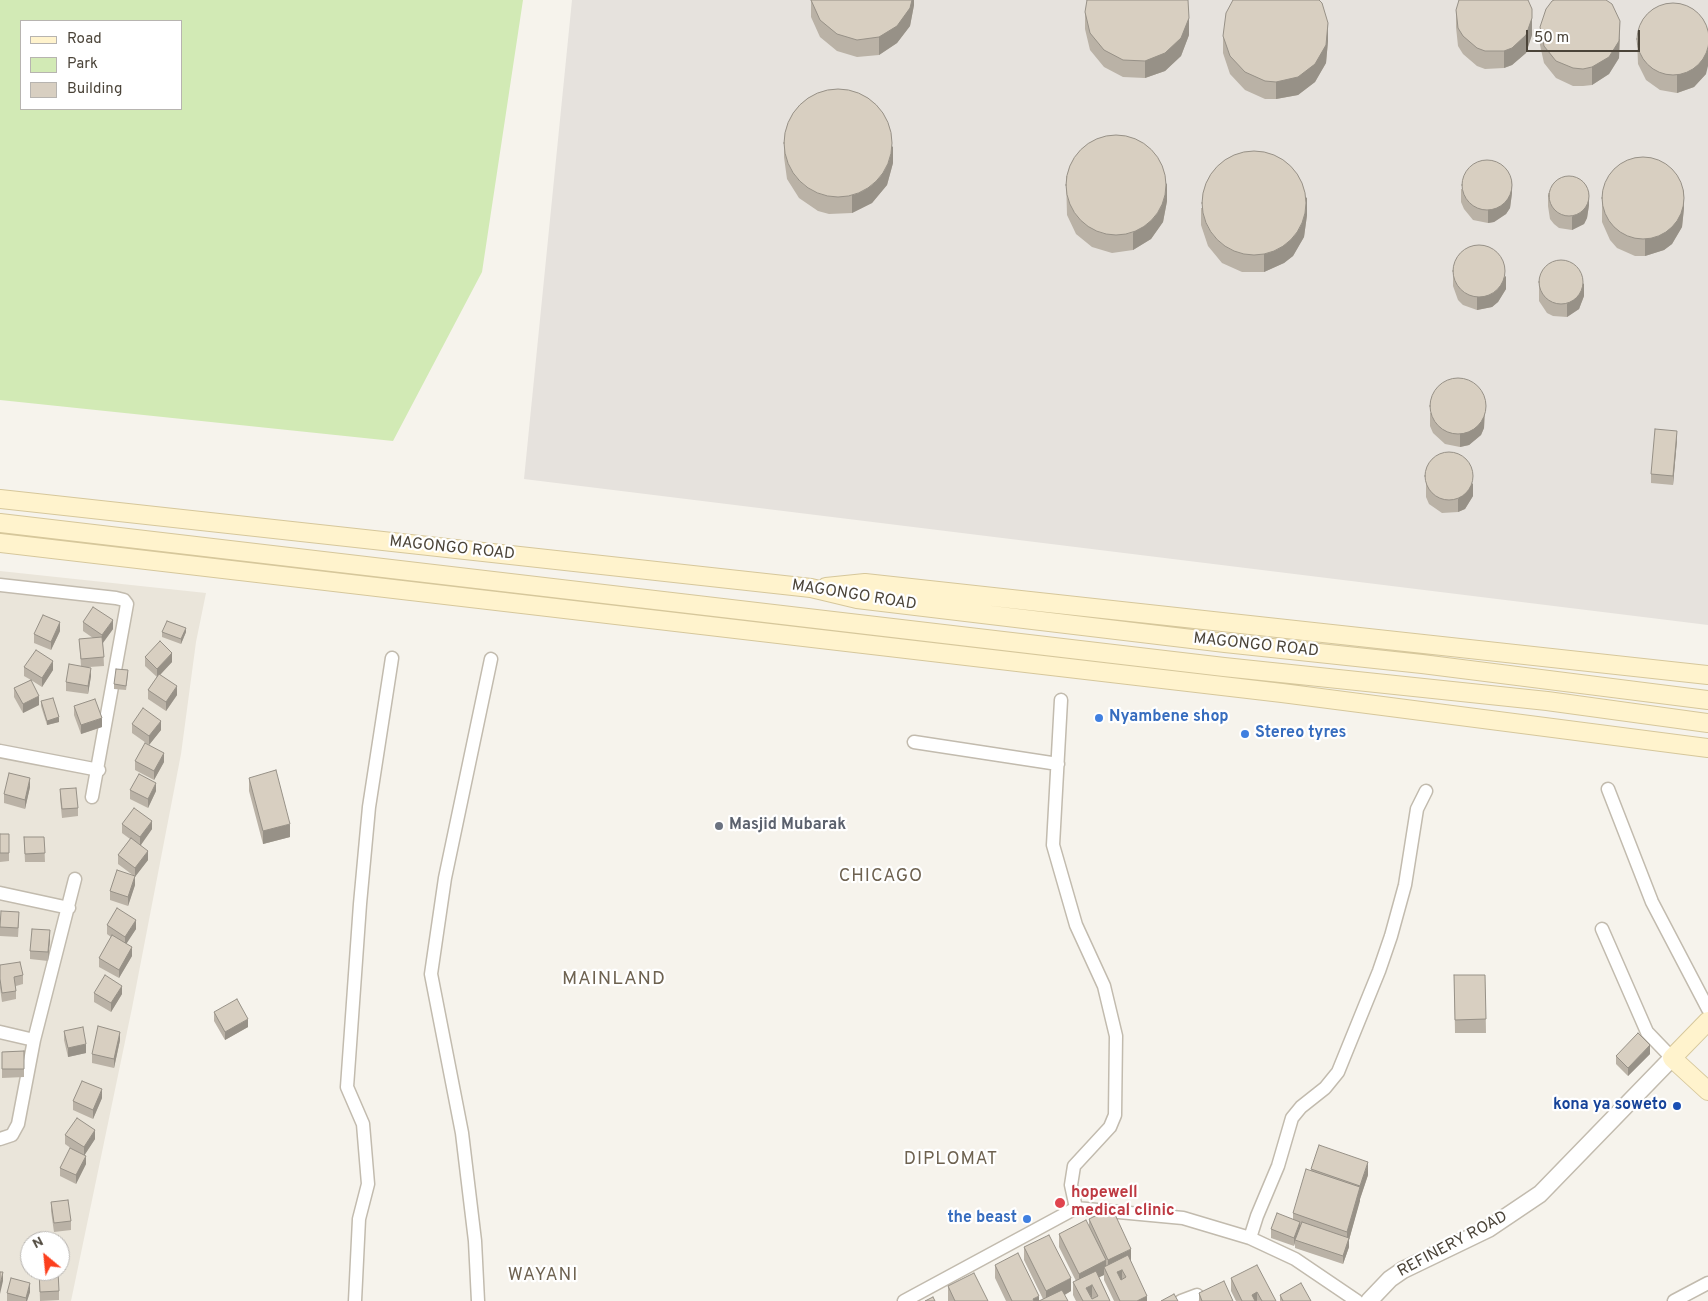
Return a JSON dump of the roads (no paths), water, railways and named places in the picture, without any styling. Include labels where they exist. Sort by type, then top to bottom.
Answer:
[{"type":"main road","name":"MAGONGO ROAD","points":[[0,499],[811,588],[857,599],[1225,643],[1422,664],[1708,700]]},
{"type":"main road","name":"MAGONGO ROAD","points":[[0,523],[1224,667],[1547,701],[1708,723]]},
{"type":"main road","points":[[0,543],[1272,692],[1708,748]]},
{"type":"main road","points":[[811,588],[865,583],[1708,675]]},
{"type":"main road","name":"REFINERY ROAD","points":[[1672,1058],[1708,1021]]},
{"type":"main road","points":[[1672,1058],[1708,1091]]},
{"type":"street","points":[[0,585],[116,598],[124,600],[127,604],[99,770],[92,797]]},
{"type":"street","points":[[355,1301],[359,1219],[368,1184],[363,1124],[347,1087],[369,807],[392,658]]},
{"type":"street","points":[[478,1301],[475,1241],[462,1133],[431,974],[445,878],[491,659]]},
{"type":"street","points":[[1061,700],[1053,845],[1076,924],[1104,986],[1116,1036],[1115,1115],[1110,1127],[1074,1166],[1071,1185],[1076,1208]]},
{"type":"street","points":[[914,742],[1058,764]]},
{"type":"street","points":[[0,751],[99,770]]},
{"type":"street","points":[[1608,789],[1652,902],[1708,1009]]},
{"type":"street","points":[[1250,1238],[1278,1166],[1292,1118],[1301,1107],[1325,1088],[1338,1072],[1379,971],[1405,885],[1417,809],[1426,791]]},
{"type":"street","points":[[0,1139],[12,1135],[16,1130],[34,1040],[75,879]]},
{"type":"street","points":[[0,893],[69,908]]},
{"type":"street","points":[[1602,930],[1647,1032],[1672,1058]]},
{"type":"street","points":[[0,1032],[34,1040]]},
{"type":"street","name":"REFINERY ROAD","points":[[1370,1301],[1390,1279],[1403,1270],[1488,1229],[1540,1194],[1672,1058]]},
{"type":"street","points":[[904,1301],[1076,1208],[1183,1218],[1250,1238],[1295,1259],[1356,1301]]},
{"type":"street","points":[[1674,1301],[1708,1284]]},
{"type":"street","points":[[1182,1301],[1197,1295]]},
{"type":"place","name":"Nyambene shop","points":[[1099,718]]},
{"type":"place","name":"Stereo tyres","points":[[1245,734]]},
{"type":"place","name":"Masjid Mubarak","points":[[719,826]]},
{"type":"place","name":"kona ya soweto","points":[[1677,1106]]},
{"type":"place","name":"hopewell medical clinic","points":[[1060,1203]]},
{"type":"place","name":"the beast","points":[[1027,1219]]},
{"type":"district","name":"CHICAGO","points":[[881,877]]},
{"type":"district","name":"MAINLAND","points":[[614,980]]},
{"type":"district","name":"DIPLOMAT","points":[[951,1160]]},
{"type":"district","name":"WAYANI","points":[[543,1276]]}]
